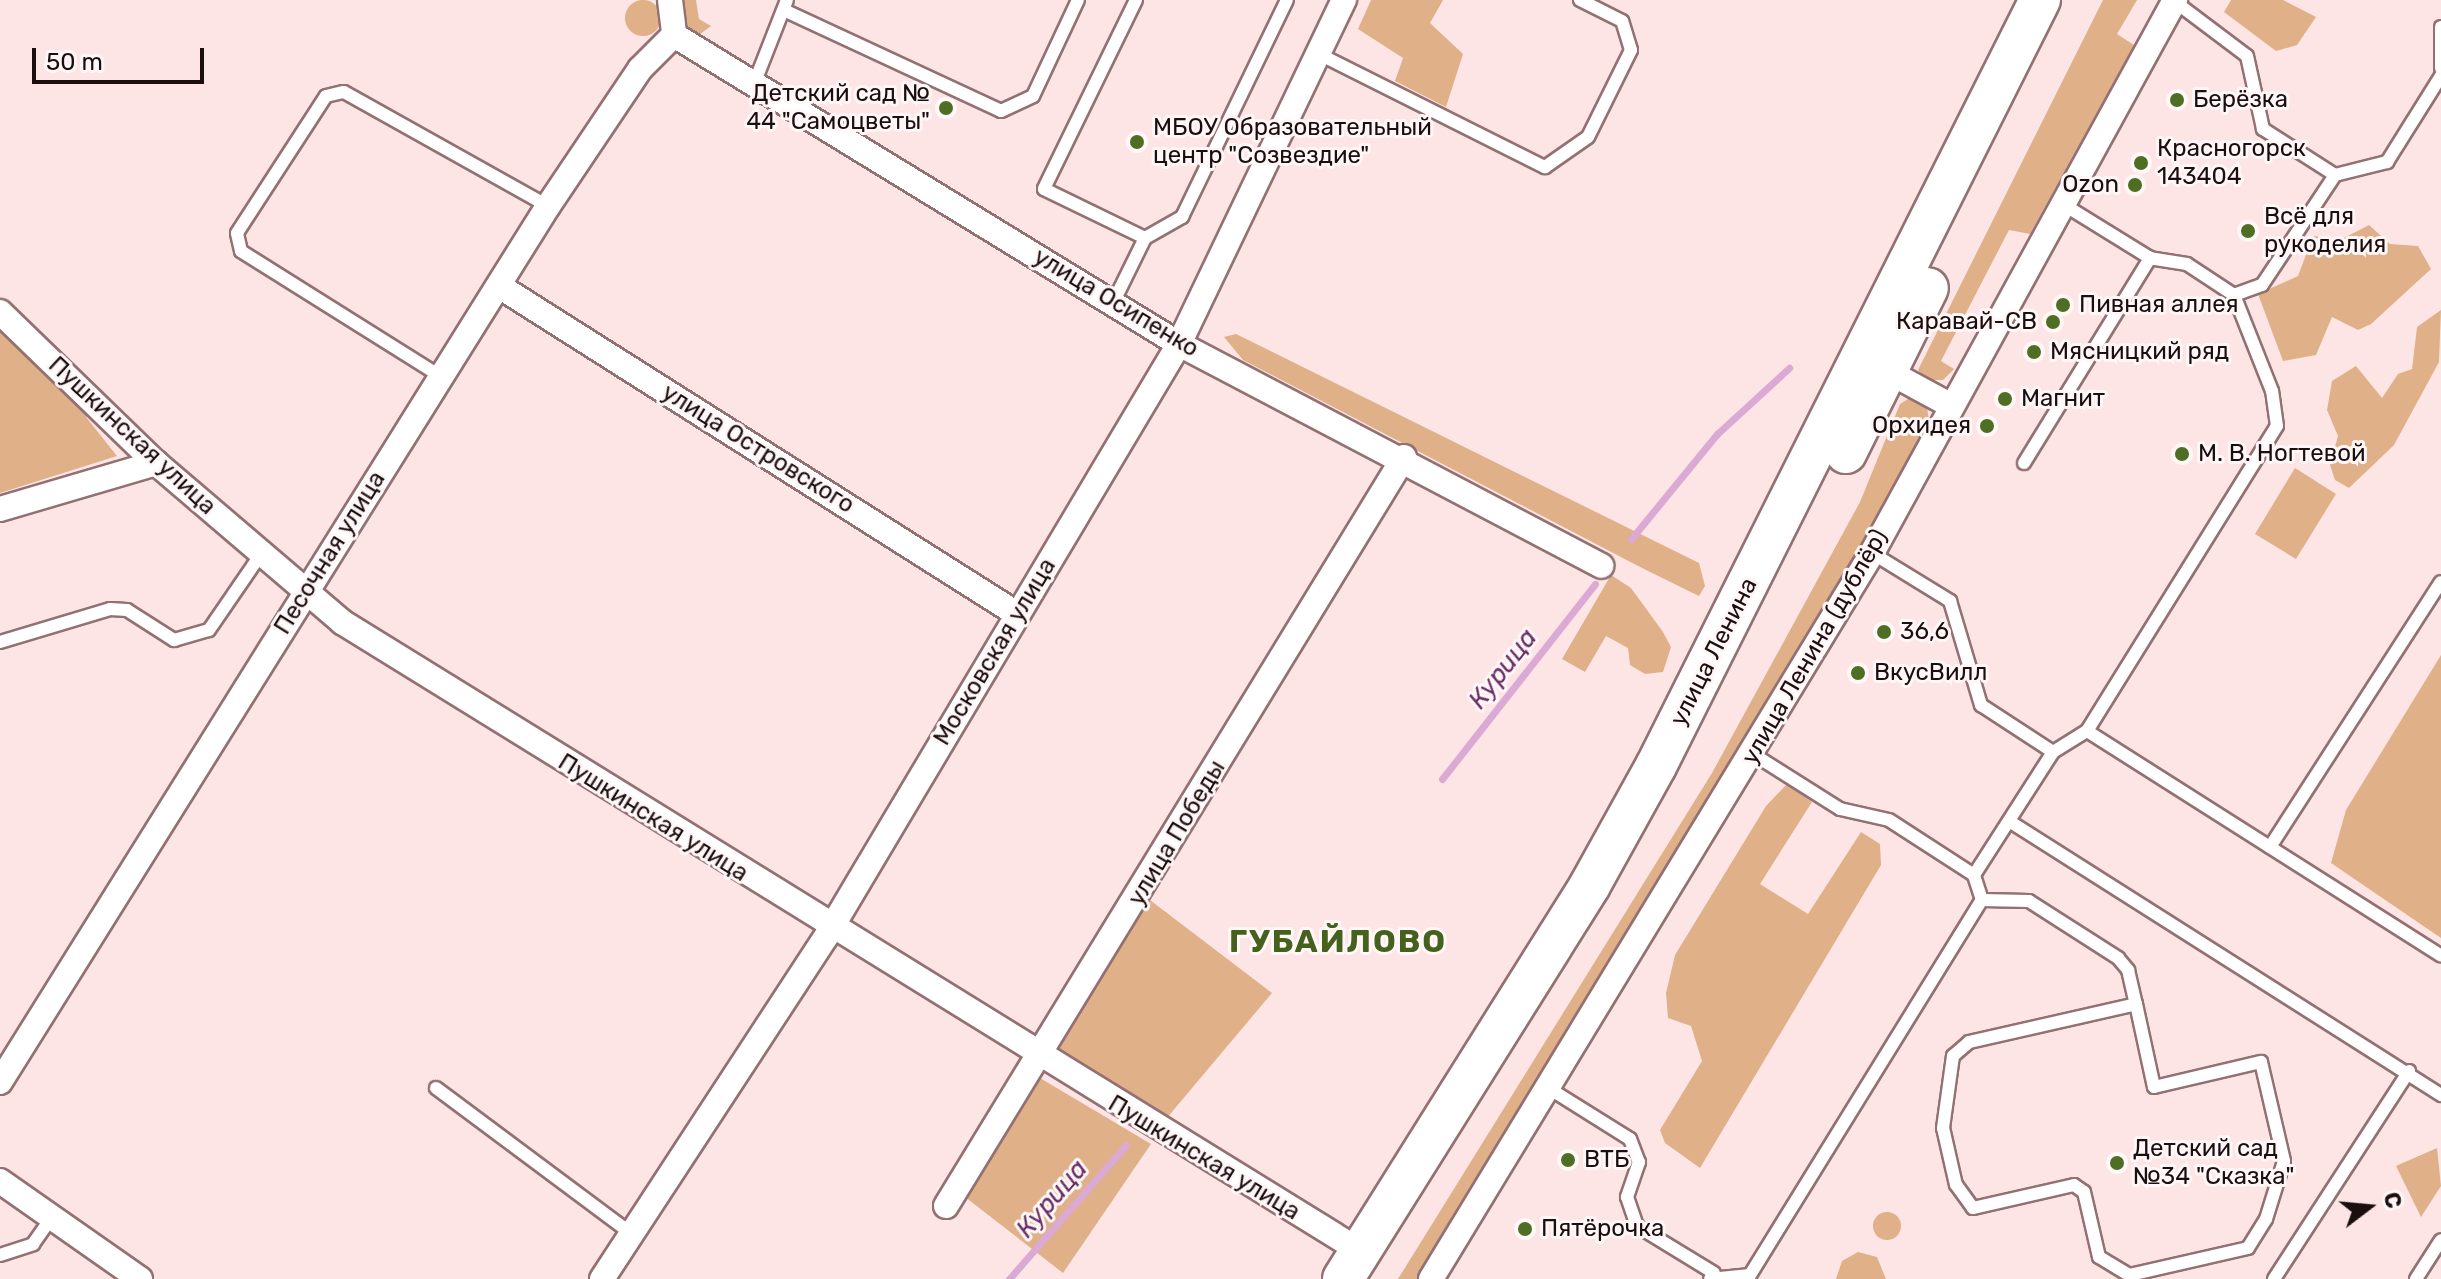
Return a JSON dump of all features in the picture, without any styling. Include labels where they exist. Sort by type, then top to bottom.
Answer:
[{"type":"main road","name":"улица Ленина","points":[[1359,1270],[1656,766],[2040,0]]},
{"type":"main road","name":"улица Ленина","points":[[1359,1270],[1634,862],[1887,371],[2068,0]]},
{"type":"street","points":[[670,0],[674,35]]},
{"type":"street","name":"Московская улица","points":[[602,1279],[830,930],[1179,344],[1344,0]]},
{"type":"street","name":"улица Ленина (дублёр)","points":[[1431,1279],[1550,1089],[1872,553],[2058,201],[2174,0]]},
{"type":"street","name":"улица Осипенко","points":[[674,35],[1179,344],[1404,457],[1601,566]]},
{"type":"street","name":"Песочная улица","points":[[0,1082],[7,1050],[304,594],[548,206],[640,69],[674,35]]},
{"type":"street","name":"улица Островского","points":[[499,286],[1017,614]]},
{"type":"street","name":"Пушкинская улица","points":[[0,312],[156,463],[304,594],[830,930],[1040,1059],[1359,1270]]},
{"type":"street","points":[[1887,371],[1950,405]]},
{"type":"street","name":"улица Победы","points":[[946,1206],[1040,1059],[1404,457]]},
{"type":"street","points":[[0,509],[156,463]]},
{"type":"street","points":[[0,1181],[140,1279]]},
{"type":"lane","points":[[754,84],[788,6],[1001,111],[1033,96],[1078,0]]},
{"type":"lane","points":[[1136,0],[1044,189],[1145,238]]},
{"type":"lane","points":[[1113,303],[1145,238],[1182,217],[1287,0]]},
{"type":"lane","points":[[1319,54],[1545,167],[1588,137],[1631,50],[1622,21],[1580,0]]},
{"type":"lane","points":[[2174,0],[2247,56],[2263,129],[2335,175]]},
{"type":"lane","points":[[2441,27],[2441,68]]},
{"type":"lane","points":[[2234,295],[2262,285],[2335,175],[2387,162],[2441,76]]},
{"type":"lane","points":[[440,376],[241,251],[237,233],[326,96],[344,92],[548,206]]},
{"type":"lane","points":[[1974,875],[2053,752],[2087,731],[2277,426],[2267,376],[2234,295],[2187,264],[2150,258],[2058,201]]},
{"type":"lane","points":[[2024,463],[2150,258]]},
{"type":"lane","points":[[1872,553],[1950,601],[1981,705],[2053,752]]},
{"type":"lane","points":[[0,642],[110,609],[127,610],[174,640],[209,630],[261,554]]},
{"type":"lane","points":[[2270,847],[2441,582]]},
{"type":"lane","points":[[2087,731],[2441,956]]},
{"type":"lane","points":[[1550,1089],[1630,1139],[1639,1162],[1627,1197],[1637,1226],[1712,1276],[1754,1277],[1982,900],[1974,875],[1889,820],[1840,809],[1753,754]]},
{"type":"lane","points":[[2009,821],[2409,1071],[2441,1095]]},
{"type":"lane","points":[[1982,900],[2029,901],[2118,958],[2136,1004],[2154,1087],[2261,1062],[2284,1161],[2266,1219],[2248,1248],[2129,1275],[2099,1257],[2084,1192],[2074,1185],[1973,1208],[1956,1185],[1943,1128],[1953,1056],[1969,1042],[2136,1004]]},
{"type":"lane","points":[[2274,1279],[2409,1071]]},
{"type":"lane","points":[[436,1088],[632,1234]]},
{"type":"lane","points":[[0,1255],[33,1244],[52,1217]]},
{"type":"lane","points":[[2416,1279],[2441,1240]]},
{"type":"shaded area","points":[[643,0],[656,5],[661,18],[656,31],[643,36],[630,31],[625,18],[630,5]]},
{"type":"shaded area","points":[[678,0],[696,0],[699,19],[711,26],[696,37],[680,17]]},
{"type":"shaded area","points":[[1371,0],[1443,0],[1430,23],[1463,54],[1446,107],[1395,81],[1403,58],[1358,29]]},
{"type":"shaded area","points":[[2103,0],[2137,0],[2117,34],[2134,45],[2030,234],[2009,230],[1941,361],[1954,369],[1943,380],[1926,380],[1918,370]]},
{"type":"shaded area","points":[[2231,0],[2283,0],[2316,17],[2297,45],[2276,51],[2224,12]]},
{"type":"shaded area","points":[[2369,225],[2390,244],[2418,246],[2431,269],[2371,324],[2358,330],[2332,317],[2316,355],[2283,361],[2258,294],[2298,276],[2313,236],[2342,239]]},
{"type":"shaded area","points":[[2441,310],[2439,362],[2394,445],[2349,488],[2335,480],[2330,465],[2338,436],[2327,410],[2332,381],[2356,366],[2382,398],[2398,374],[2412,369],[2417,327]]},
{"type":"shaded area","points":[[0,312],[104,412],[86,417],[117,456],[0,493]]},
{"type":"shaded area","points":[[1236,334],[1699,563],[1705,586],[1699,596],[1243,360],[1224,337]]},
{"type":"shaded area","points":[[1911,397],[1927,407],[1929,421],[1846,574],[1419,1279],[1398,1279],[1712,773],[1860,502],[1900,404]]},
{"type":"shaded area","points":[[2295,468],[2336,494],[2296,559],[2255,534]]},
{"type":"shaded area","points":[[1611,575],[1631,588],[1663,632],[1671,647],[1663,672],[1645,674],[1630,665],[1628,648],[1606,636],[1585,672],[1562,659]]},
{"type":"shaded area","points":[[2441,655],[2441,938],[2331,863],[2346,810]]},
{"type":"shaded area","points":[[1787,784],[1812,802],[1760,884],[1808,914],[1861,832],[1880,844],[1881,865],[1700,1168],[1665,1143],[1660,1130],[1702,1061],[1691,1026],[1668,1018],[1666,993],[1675,955],[1766,806]]},
{"type":"shaded area","points":[[1146,897],[1272,993],[1166,1119],[1057,1050]]},
{"type":"shaded area","points":[[1040,1078],[1151,1144],[1063,1273],[965,1197]]},
{"type":"shaded area","points":[[2437,1148],[2441,1186],[2421,1217],[2396,1166]]},
{"type":"shaded area","points":[[1887,1212],[1897,1216],[1901,1226],[1897,1236],[1887,1240],[1877,1236],[1873,1226],[1877,1216]]},
{"type":"shaded area","points":[[1858,1252],[1877,1257],[1886,1279],[1836,1279],[1842,1261]]},
{"type":"waterway","name":"Курица","points":[[1631,539],[1717,434],[1789,368]]},
{"type":"waterway","name":"Курица","points":[[1442,779],[1595,584]]},
{"type":"waterway","name":"Курица","points":[[1009,1279],[1126,1145]]},
{"type":"place","name":"Берёзка","points":[[2177,100]]},
{"type":"place","name":"Детский сад № 44 \"Самоцветы\"","points":[[946,108]]},
{"type":"place","name":"МБОУ Образовательный центр \"Созвездие\"","points":[[1137,142]]},
{"type":"place","name":"Красногорск 143404","points":[[2141,163]]},
{"type":"place","name":"Ozon","points":[[2135,185]]},
{"type":"place","name":"Всё для рукоделия","points":[[2248,231]]},
{"type":"place","name":"Пивная аллея","points":[[2063,305]]},
{"type":"place","name":"Каравай-СВ","points":[[2053,322]]},
{"type":"place","name":"Мясницкий ряд","points":[[2034,352]]},
{"type":"place","name":"Магнит","points":[[2005,399]]},
{"type":"place","name":"Орхидея","points":[[1987,426]]},
{"type":"place","name":"М. В. Ногтевой","points":[[2182,454]]},
{"type":"place","name":"36,6","points":[[1884,632]]},
{"type":"place","name":"ВкусВилл","points":[[1858,673]]},
{"type":"place","name":"ВТБ","points":[[1568,1160]]},
{"type":"place","name":"Детский сад №34 \"Сказка\"","points":[[2117,1163]]},
{"type":"place","name":"Пятёрочка","points":[[1525,1229]]},
{"type":"district","name":"ГУБАЙЛОВО","points":[[1338,941]]}]
